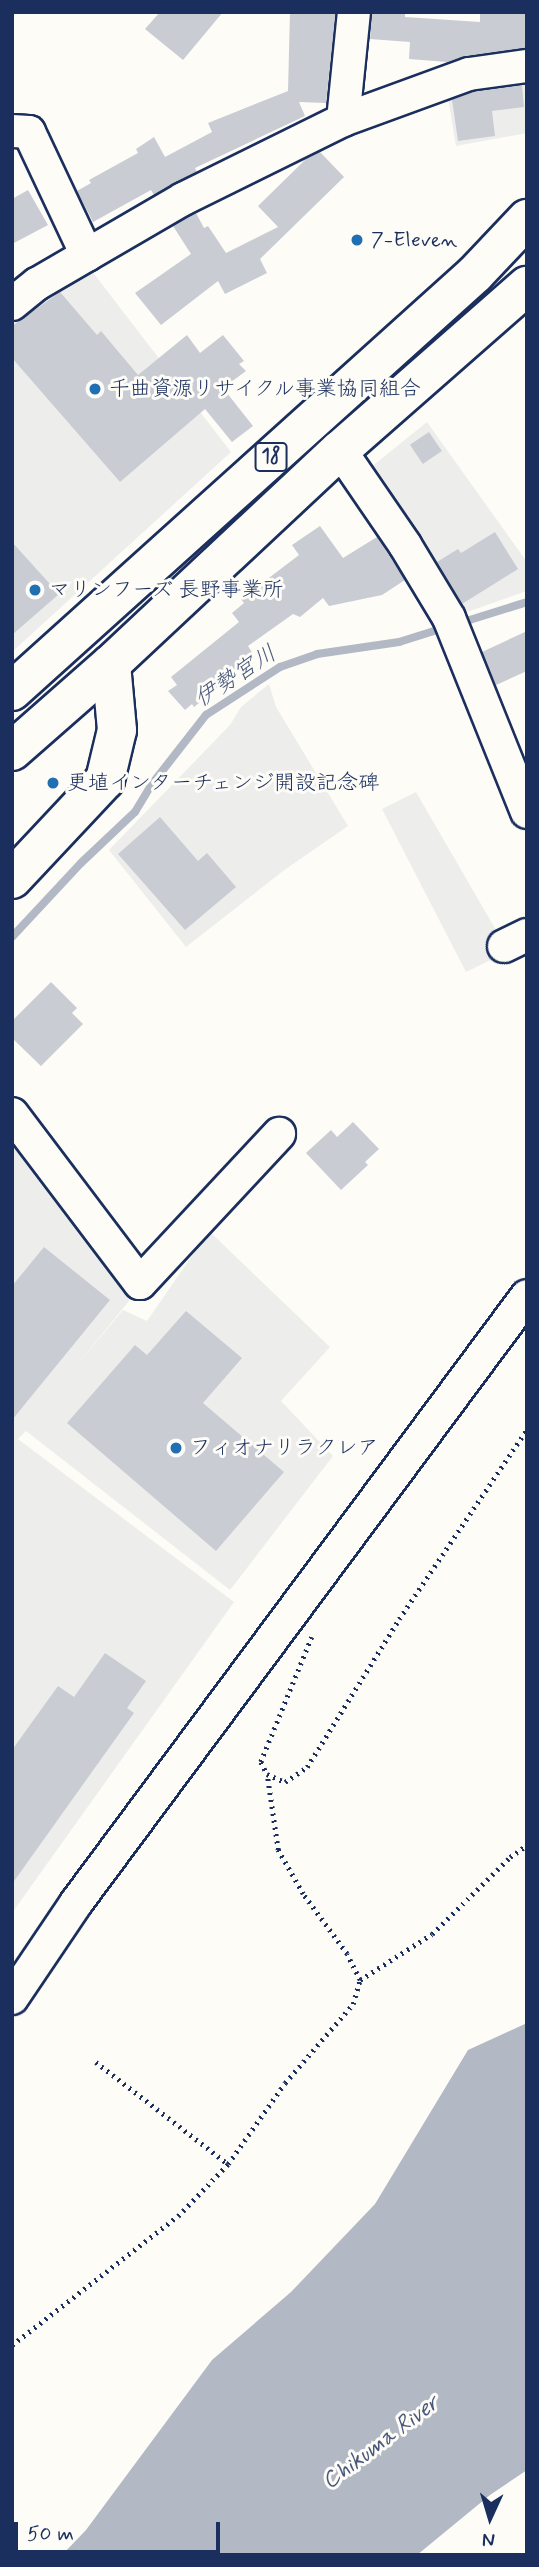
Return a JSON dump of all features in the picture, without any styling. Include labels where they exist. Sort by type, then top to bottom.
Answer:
[{"type":"main road","name":"18","points":[[12,691],[475,274],[527,219]]},
{"type":"main road","name":"18","points":[[12,751],[111,664],[340,450],[527,286]]},
{"type":"main road","points":[[12,879],[105,780],[117,730],[111,664]]},
{"type":"street","points":[[343,120],[354,12]]},
{"type":"street","points":[[12,304],[37,284],[183,199],[343,120],[469,74],[527,66]]},
{"type":"street","points":[[12,131],[29,132],[87,255]]},
{"type":"street","points":[[340,450],[405,545],[452,626],[516,753],[527,811]]},
{"type":"street","points":[[12,1114],[140,1283],[279,1134]]},
{"type":"street","points":[[12,1998],[76,1903],[447,1407],[526,1296]]},
{"type":"path","points":[[267,1774],[285,1782],[307,1767],[399,1619],[527,1429]]},
{"type":"path","points":[[314,1633],[261,1762],[267,1774],[278,1850],[303,1894],[347,1954],[360,1980]]},
{"type":"path","points":[[12,2345],[178,2216],[228,2164],[285,2083],[353,2004],[360,1980],[432,1934],[510,1857],[527,1845]]},
{"type":"path","points":[[96,2062],[228,2164]]},
{"type":"shaded area","points":[[527,73],[527,133],[456,146],[447,92]]},
{"type":"shaded area","points":[[88,266],[231,452],[12,652],[12,317]]},
{"type":"shaded area","points":[[427,422],[527,562],[527,591],[458,615],[365,472]]},
{"type":"shaded area","points":[[269,684],[276,707],[348,826],[283,871],[186,947],[109,850],[230,725],[241,707]]},
{"type":"shaded area","points":[[416,792],[500,937],[505,953],[466,972],[382,809]]},
{"type":"shaded area","points":[[12,1135],[127,1283],[129,1301],[74,1369],[123,1310],[147,1321],[209,1231],[330,1347],[281,1401],[333,1456],[230,1590],[26,1431],[18,1439],[234,1602],[12,1913]]},
{"type":"water","name":"Chikuma River","points":[[527,2023],[527,2470],[490,2495],[417,2555],[62,2555],[86,2530],[212,2360],[291,2292],[375,2204],[468,2050]]},
{"type":"building","points":[[160,12],[223,12],[183,60],[145,29]]},
{"type":"building","points":[[290,12],[336,12],[326,103],[299,102],[305,116],[195,168],[197,172],[154,195],[151,190],[93,222],[77,191],[91,183],[89,180],[138,153],[136,149],[154,137],[165,157],[212,132],[208,123],[288,91]]},
{"type":"building","points":[[372,12],[405,12],[405,17],[480,22],[480,12],[527,12],[527,48],[466,56],[447,62],[409,59],[410,42],[370,39]]},
{"type":"building","points":[[522,85],[524,107],[492,111],[495,136],[458,141],[452,100],[473,92]]},
{"type":"building","points":[[320,152],[344,177],[260,259],[267,273],[225,294],[218,281],[161,325],[135,293],[191,254],[173,226],[196,213],[204,228],[208,226],[226,253],[278,227],[258,206],[306,159]]},
{"type":"building","points":[[28,190],[48,225],[12,244],[12,199]]},
{"type":"building","name":"千曲資源リサイクル事業協同組合","points":[[60,292],[97,335],[101,331],[138,375],[187,335],[200,353],[223,335],[244,361],[239,364],[246,371],[223,388],[253,426],[232,442],[205,409],[120,482],[12,358],[12,326]]},
{"type":"building","points":[[429,432],[442,451],[423,464],[410,445]]},
{"type":"building","points":[[320,526],[343,558],[377,537],[405,580],[382,595],[329,606],[323,598],[300,617],[293,614],[248,646],[255,657],[194,707],[192,704],[185,710],[168,691],[177,685],[171,677],[239,622],[232,613],[244,603],[241,599],[299,555],[292,545]]},
{"type":"building","points":[[495,532],[518,569],[462,604],[437,562],[458,549],[461,553]]},
{"type":"building","name":"マリンフーズ 長野事業所","points":[[12,542],[59,594],[12,635]]},
{"type":"building","points":[[527,631],[527,671],[496,685],[482,652]]},
{"type":"building","points":[[160,817],[198,861],[207,853],[236,887],[185,930],[118,854]]},
{"type":"building","points":[[51,982],[77,1008],[72,1013],[83,1024],[41,1066],[12,1038],[12,1021]]},
{"type":"building","points":[[353,1122],[379,1149],[365,1162],[368,1165],[341,1190],[306,1153],[331,1130],[337,1137]]},
{"type":"building","points":[[44,1247],[110,1300],[12,1420],[12,1286]]},
{"type":"building","name":"フィオナリラクレア","points":[[186,1311],[242,1358],[203,1403],[284,1472],[216,1551],[67,1423],[135,1345],[147,1355]]},
{"type":"building","points":[[105,1653],[146,1681],[127,1708],[134,1713],[12,1884],[12,1750],[58,1686],[74,1697]]},
{"type":"waterway","name":"伊勢宮川","points":[[460,623],[527,602]]},
{"type":"waterway","name":"伊勢宮川","points":[[12,937],[81,863],[135,812],[152,784],[206,715],[280,667],[317,654],[399,642],[447,627]]},
{"type":"place","name":"7-Eleven","points":[[357,240]]},
{"type":"place","name":"千曲資源リサイクル事業協同組合","points":[[95,389]]},
{"type":"place","name":"マリンフーズ 長野事業所","points":[[35,590]]},
{"type":"place","name":"更埴インターチェンジ開設記念碑","points":[[53,783]]},
{"type":"place","name":"フィオナリラクレア","points":[[176,1448]]}]
